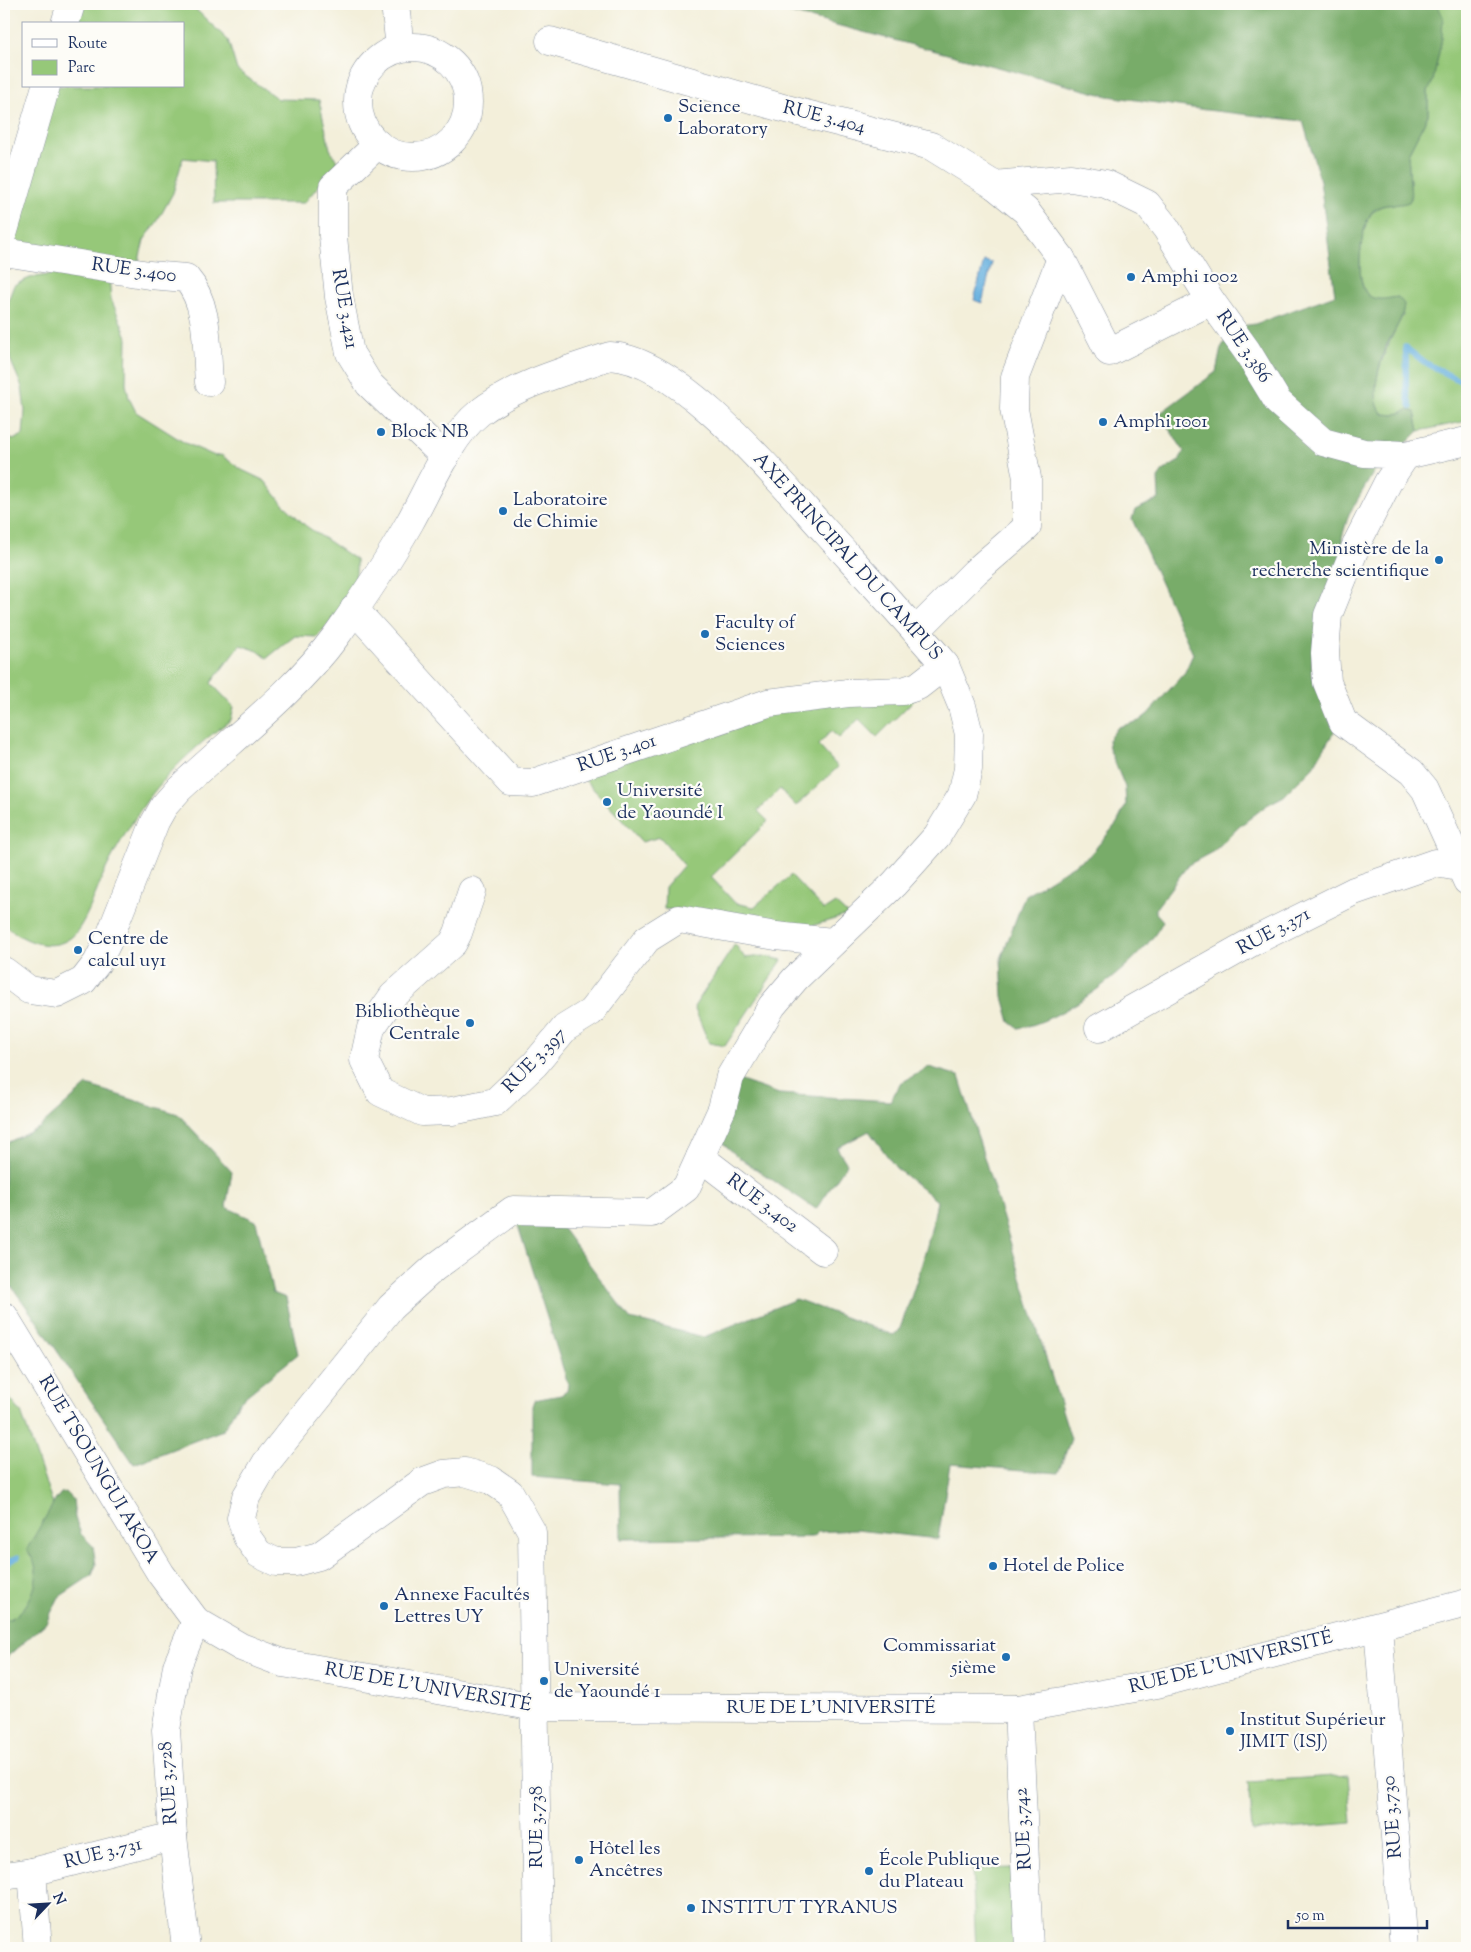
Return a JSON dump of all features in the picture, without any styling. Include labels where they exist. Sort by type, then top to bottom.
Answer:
[{"type":"street","points":[[66,22],[71,4]]},
{"type":"street","points":[[395,4],[400,48]]},
{"type":"street","name":"RUE 3.404","points":[[550,41],[779,107],[931,146],[994,185],[1026,211],[1061,258]]},
{"type":"street","points":[[416,46],[432,50],[452,63],[465,83],[468,99],[467,115],[461,129],[451,142],[438,151],[423,156],[407,157],[392,153],[378,144],[368,133],[361,119],[358,104],[359,89],[365,75],[374,62],[386,53],[400,48],[416,46]]},
{"type":"street","points":[[4,231],[45,88]]},
{"type":"street","name":"RUE 3.421","points":[[378,144],[333,187],[334,244],[339,297],[350,353],[369,384],[445,457]]},
{"type":"street","points":[[994,185],[1071,178],[1106,184],[1147,204],[1166,228],[1211,300]]},
{"type":"street","name":"RUE 3.400","points":[[4,252],[149,275],[186,278],[195,289],[201,303],[209,382]]},
{"type":"street","points":[[916,631],[975,572],[1027,528],[1027,478],[1014,409],[1015,377],[1061,258]]},
{"type":"street","name":"RUE 3.386","points":[[1061,258],[1109,352],[1211,300],[1247,352],[1278,402],[1323,442],[1364,453],[1406,454],[1467,441]]},
{"type":"street","name":"AXE PRINCIPAL DU CAMPUS","points":[[4,971],[30,990],[57,994],[84,981],[97,963],[108,941],[155,822],[164,806],[213,757],[307,672],[392,554],[445,457],[478,414],[520,390],[610,356],[625,356],[676,384],[730,428],[945,665],[962,706],[969,734],[968,769],[962,795],[937,836],[894,884],[832,942],[772,1006],[730,1077],[722,1109],[686,1188],[652,1213],[513,1210],[434,1268],[391,1307],[266,1463],[246,1497],[241,1518],[247,1537],[259,1554],[276,1562],[296,1562],[319,1556],[422,1482],[444,1474],[465,1472],[491,1480],[510,1493],[532,1532],[536,1707]]},
{"type":"street","points":[[1406,454],[1388,482],[1358,541],[1328,615],[1324,653],[1327,682],[1343,722],[1411,772],[1425,789],[1463,874]]},
{"type":"street","name":"RUE 3.401","points":[[354,609],[511,782],[533,783],[768,703],[848,693],[903,691],[918,686],[945,665]]},
{"type":"street","name":"RUE 3.371","points":[[1099,1028],[1252,942],[1354,891],[1435,863],[1463,874]]},
{"type":"street","name":"RUE 3.397","points":[[472,891],[458,934],[452,943],[393,996],[372,1028],[364,1060],[380,1092],[422,1112],[452,1111],[495,1102],[535,1064],[565,1028],[591,1012],[647,939],[679,919],[776,936],[832,942]]},
{"type":"street","name":"RUE 3.402","points":[[700,1157],[823,1251]]},
{"type":"street","name":"RUE TSOUNGUI AKOA","points":[[4,1316],[161,1574],[196,1621]]},
{"type":"street","name":"RUE DE L'UNIVERSITÉ","points":[[196,1621],[240,1647],[284,1663],[536,1707],[1018,1709],[1156,1684],[1467,1603]]},
{"type":"street","name":"RUE 3.728","points":[[186,1948],[173,1836],[166,1730],[177,1666],[196,1621]]},
{"type":"street","name":"RUE 3.730","points":[[1378,1627],[1404,1948]]},
{"type":"street","name":"RUE 3.738","points":[[536,1707],[538,1948]]},
{"type":"street","name":"RUE 3.742","points":[[1018,1709],[1029,1948]]},
{"type":"street","name":"RUE 3.731","points":[[4,1876],[32,1872],[173,1836]]},
{"type":"street","points":[[32,1872],[38,1948]]},
{"type":"green space","points":[[71,4],[190,4],[228,40],[237,70],[278,99],[319,100],[330,149],[338,163],[304,203],[214,203],[213,161],[183,158],[173,193],[157,222],[144,240],[136,273],[4,252],[45,88],[185,88],[185,22],[66,22]]},
{"type":"green space","points":[[756,4],[1437,4],[1443,17],[1442,38],[1433,81],[1428,91],[1428,115],[1408,154],[1411,198],[1409,202],[1382,206],[1373,211],[1368,218],[1360,253],[1361,279],[1368,295],[1383,299],[1398,297],[1404,304],[1401,317],[1386,347],[1377,377],[1376,393],[1379,408],[1383,414],[1394,415],[1408,410],[1415,412],[1419,431],[1379,463],[1349,514],[1342,537],[1344,549],[1317,632],[1312,665],[1315,684],[1335,730],[1313,767],[1284,796],[1267,805],[1240,826],[1214,851],[1188,865],[1156,908],[1156,913],[1163,921],[1139,954],[1100,988],[1078,1003],[1036,1024],[1018,1028],[1010,1022],[1003,997],[1001,959],[1025,895],[1089,856],[1117,823],[1126,805],[1125,787],[1109,748],[1108,740],[1118,727],[1139,721],[1148,714],[1185,672],[1193,654],[1132,519],[1135,510],[1159,499],[1158,478],[1163,471],[1179,461],[1184,451],[1159,414],[1216,372],[1221,348],[1234,327],[1255,324],[1335,295],[1320,181],[1303,121],[1108,96]]},
{"type":"green space","points":[[1437,4],[1467,4],[1467,421],[1419,431],[1415,412],[1408,410],[1394,415],[1383,414],[1377,404],[1377,379],[1381,364],[1403,315],[1398,297],[1379,300],[1368,295],[1361,279],[1360,253],[1365,228],[1373,212],[1382,206],[1402,203],[1411,199],[1408,154],[1428,115],[1428,91],[1433,81],[1443,17]]},
{"type":"green space","points":[[76,270],[109,276],[111,299],[127,337],[126,384],[129,398],[136,412],[185,443],[215,456],[221,455],[242,470],[265,481],[282,503],[306,526],[356,560],[356,573],[351,594],[346,603],[317,637],[295,636],[267,658],[258,651],[240,645],[211,683],[234,707],[231,720],[189,754],[164,780],[142,808],[110,860],[80,927],[69,939],[52,945],[26,939],[4,924],[4,433],[13,440],[23,435],[25,411],[22,387],[10,359],[8,301],[14,285],[30,278]]},
{"type":"green space","points":[[917,697],[877,737],[859,719],[839,738],[831,731],[818,745],[838,767],[796,806],[780,789],[758,811],[768,821],[711,877],[735,903],[754,907],[791,875],[824,910],[835,903],[848,915],[808,927],[736,916],[664,909],[665,887],[684,865],[660,837],[642,842],[575,769],[768,703]]},
{"type":"green space","points":[[735,944],[745,958],[764,956],[782,960],[725,1046],[709,1043],[694,1007]]},
{"type":"green space","points":[[929,1067],[959,1076],[1071,1439],[1058,1473],[950,1464],[938,1539],[856,1530],[818,1532],[812,1537],[621,1539],[620,1484],[532,1477],[532,1406],[534,1400],[561,1395],[567,1391],[568,1384],[513,1210],[550,1211],[630,1319],[704,1337],[796,1299],[893,1335],[899,1331],[916,1283],[926,1251],[937,1201],[896,1168],[869,1131],[837,1148],[847,1164],[816,1209],[738,1157],[712,1133],[730,1077],[779,1094],[890,1101],[901,1083]]},
{"type":"green space","points":[[87,1085],[178,1114],[232,1172],[226,1207],[256,1221],[273,1293],[286,1298],[298,1354],[240,1401],[223,1430],[134,1464],[4,1276],[4,1144],[39,1128]]},
{"type":"green space","points":[[4,1392],[21,1412],[69,1550],[12,1627],[4,1627]]},
{"type":"green space","points":[[66,1492],[73,1499],[75,1518],[81,1534],[93,1546],[96,1565],[92,1575],[59,1597],[46,1623],[8,1656],[4,1662],[4,1621],[11,1619],[23,1609],[35,1587],[36,1568],[27,1549],[56,1499],[61,1493]]},
{"type":"green space","points":[[1348,1775],[1352,1823],[1252,1831],[1248,1782]]},
{"type":"green space","points":[[1014,1868],[1020,1948],[976,1948],[972,1869]]},
{"type":"water","points":[[984,261],[992,263],[982,303],[974,300]]},
{"type":"waterway","points":[[1411,407],[1406,385],[1405,347],[1424,362],[1466,384]]},
{"type":"waterway","points":[[4,1564],[18,1557]]},
{"type":"place","name":"Science Laboratory","points":[[668,118]]},
{"type":"place","name":"Amphi 1002","points":[[1131,277]]},
{"type":"place","name":"Amphi 1001","points":[[1103,422]]},
{"type":"place","name":"Block NB","points":[[381,432]]},
{"type":"place","name":"Laboratoire de Chimie","points":[[503,511]]},
{"type":"place","name":"Ministère de la recherche scientifique","points":[[1439,560]]},
{"type":"place","name":"Faculty of Sciences","points":[[705,634]]},
{"type":"place","name":"Université de Yaoundé I","points":[[607,802]]},
{"type":"place","name":"Centre de calcul uy1","points":[[78,950]]},
{"type":"place","name":"Bibliothèque Centrale","points":[[470,1023]]},
{"type":"place","name":"Hotel de Police","points":[[993,1566]]},
{"type":"place","name":"Annexe Facultés Lettres UY","points":[[384,1606]]},
{"type":"place","name":"Commissariat 5ième","points":[[1006,1657]]},
{"type":"place","name":"Université de Yaoundé 1","points":[[544,1681]]},
{"type":"place","name":"Institut Supérieur JIMIT (ISJ)","points":[[1230,1731]]},
{"type":"place","name":"Hôtel les Ancêtres","points":[[579,1860]]},
{"type":"place","name":"École Publique du Plateau","points":[[869,1871]]},
{"type":"place","name":"INSTITUT TYRANUS","points":[[691,1908]]}]
